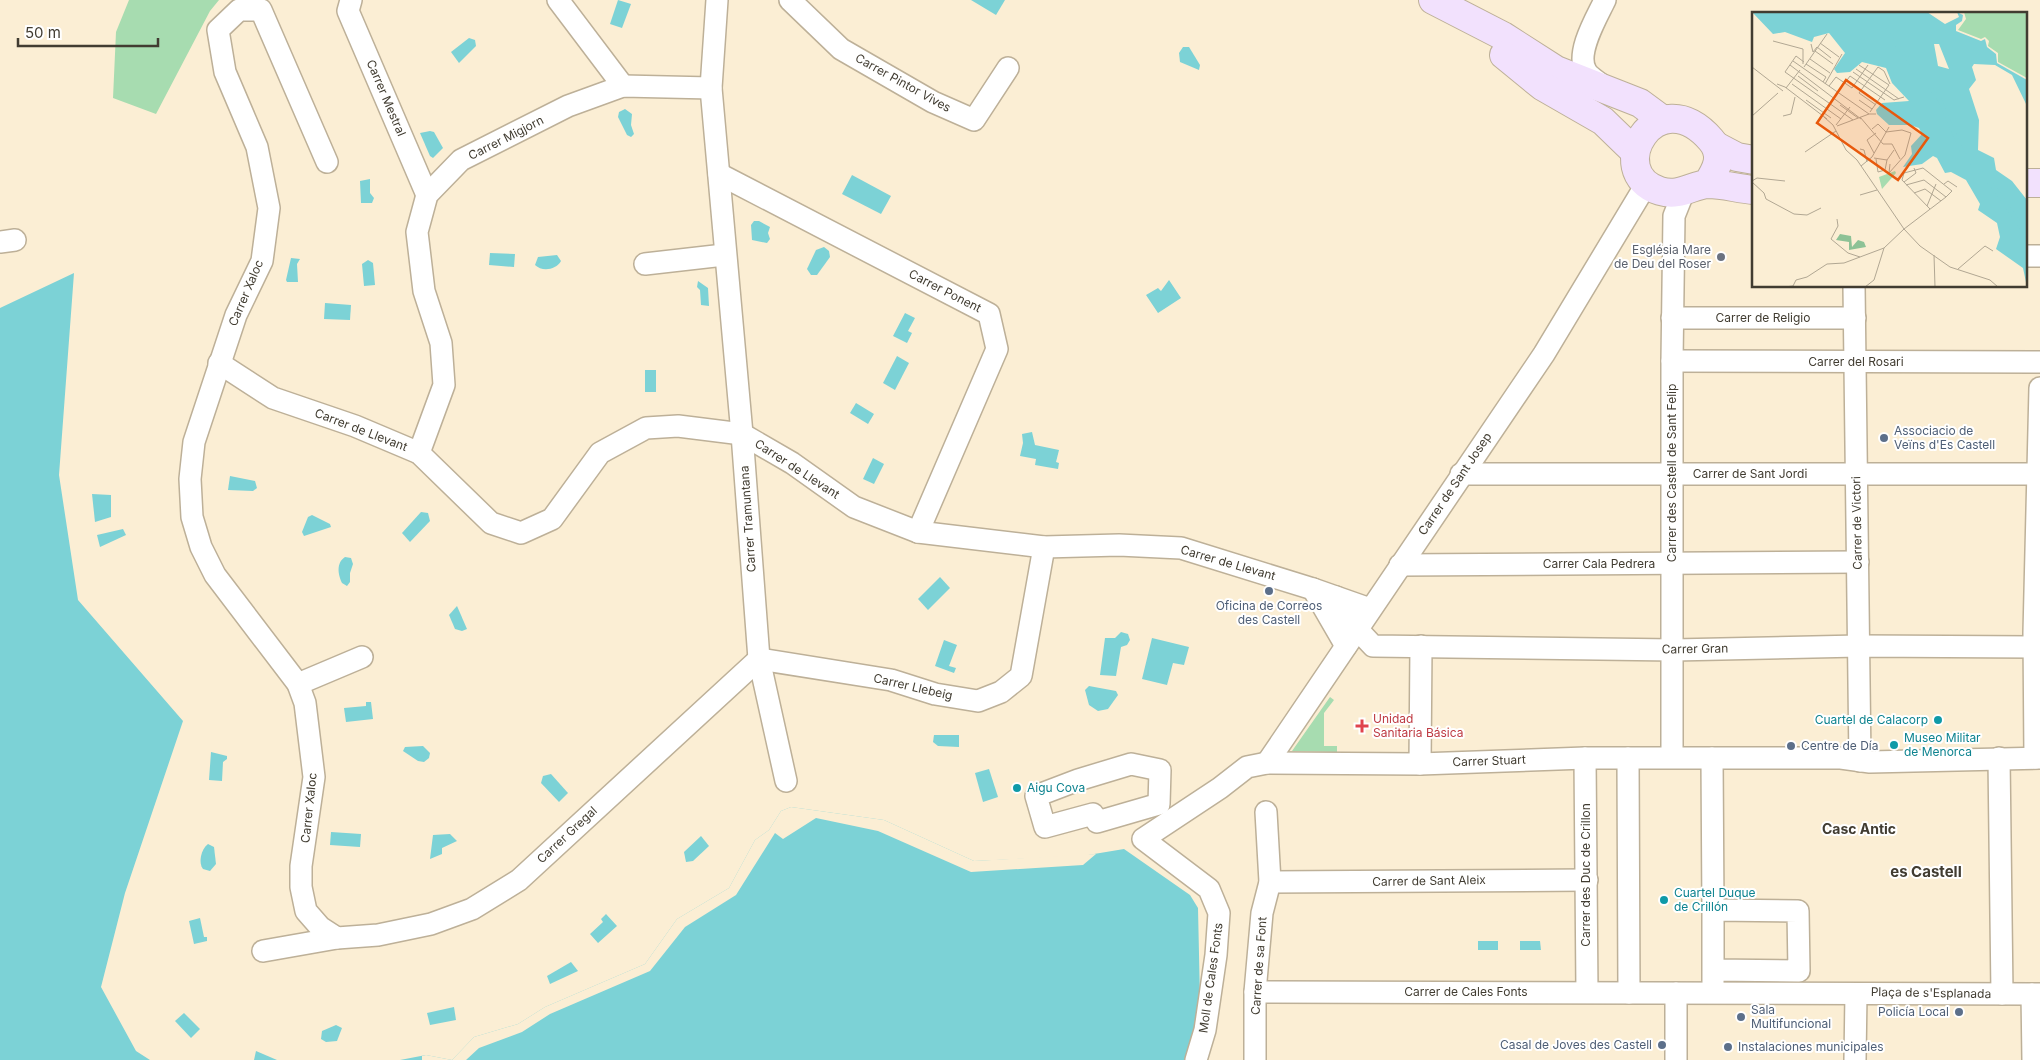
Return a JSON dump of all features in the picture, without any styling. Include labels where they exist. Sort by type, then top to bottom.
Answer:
[{"type":"main road","points":[[1432,0],[1503,36],[1556,70],[1640,103],[1663,120]]},
{"type":"main road","points":[[1432,0],[1542,86],[1602,121],[1635,152]]},
{"type":"main road","points":[[1752,160],[1737,157],[1716,146],[1707,135],[1687,122],[1679,120],[1663,120],[1649,126],[1642,134],[1635,152],[1638,168],[1647,183],[1659,190],[1696,188],[1752,190]]},
{"type":"main road","points":[[1696,188],[1717,167],[1716,146]]},
{"type":"street","name":"Carrer Mestral","points":[[352,0],[348,11],[427,195]]},
{"type":"street","points":[[558,0],[623,86]]},
{"type":"street","name":"Carrer Tramuntana","points":[[718,0],[711,88],[724,255],[742,434],[759,659],[786,781]]},
{"type":"street","name":"Carrer Pintor Vives","points":[[790,0],[841,49],[933,102],[974,120],[1008,68]]},
{"type":"street","points":[[1605,0],[1588,38],[1583,55],[1586,71],[1608,90]]},
{"type":"street","name":"Carrer Xaloc","points":[[327,162],[261,10],[239,10],[218,30],[225,72],[257,147],[269,208],[262,261],[236,315],[194,442],[190,478],[192,517],[201,547],[215,576],[298,684],[305,703],[314,777],[301,866],[301,887],[306,911],[328,932]]},
{"type":"street","name":"Carrer Migjorn","points":[[419,453],[444,385],[441,343],[424,291],[417,232],[427,195],[461,160],[568,106],[623,86],[711,88]]},
{"type":"street","name":"Carrer Ponent","points":[[719,174],[989,314],[997,349],[918,532]]},
{"type":"street","name":"Carrer de Sant Josep","points":[[1143,839],[1257,765],[1352,638],[1461,474],[1544,354],[1647,183]]},
{"type":"street","name":"Carrer des Castell de Sant Felip","points":[[1672,758],[1674,650],[1672,318],[1674,216],[1696,188]]},
{"type":"street","points":[[645,264],[724,255]]},
{"type":"street","name":"Carrer de Victori","points":[[1854,288],[1860,761]]},
{"type":"street","name":"Carrer de Religio","points":[[1672,318],[1855,318]]},
{"type":"street","name":"Carrer del Rosari","points":[[1672,361],[2040,362]]},
{"type":"street","name":"Carrer de Llevant","points":[[219,363],[273,398],[356,426],[419,453],[491,523],[521,533],[552,519],[600,453],[646,428],[678,426],[742,434],[792,463],[854,507],[918,532],[1044,547],[1119,545],[1182,548],[1370,609]]},
{"type":"street","points":[[1713,992],[1712,758],[1841,758],[1860,761],[2038,758],[2037,647],[2040,388]]},
{"type":"street","name":"Carrer de Sant Jordi","points":[[1461,474],[2038,474]]},
{"type":"street","name":"Carrer Llebeig","points":[[759,659],[891,680],[936,694],[978,701],[1001,692],[1021,676],[1044,547]]},
{"type":"street","name":"Carrer Cala Pedrera","points":[[1400,565],[1858,562]]},
{"type":"street","name":"Carrer Gran","points":[[1312,589],[1352,638],[1373,646],[1674,650],[1859,646],[2037,647]]},
{"type":"street","points":[[1336,597],[1352,638]]},
{"type":"street","points":[[1420,764],[1421,646]]},
{"type":"street","points":[[298,684],[362,657]]},
{"type":"street","name":"Carrer Gregal","points":[[263,952],[328,932],[378,935],[431,924],[472,909],[518,880],[759,659]]},
{"type":"street","name":"Carrer Stuart","points":[[1257,765],[1420,764],[1585,758],[1712,758]]},
{"type":"street","name":"Carrer des Duc de Crillon","points":[[1585,758],[1587,992]]},
{"type":"street","points":[[1628,758],[1629,992]]},
{"type":"street","name":"Plaça de s'Esplanada","points":[[1676,993],[2002,994],[2000,758]]},
{"type":"street","points":[[1131,764],[1160,770],[1159,804],[1097,822],[1093,814],[1045,827],[1036,796],[1078,780],[1131,764]]},
{"type":"street","name":"Carrer de sa Font","points":[[1255,1060],[1255,992],[1262,913],[1270,882],[1266,812]]},
{"type":"street","name":"Moll de Cales Fonts","points":[[1143,839],[1209,888],[1219,913],[1216,956],[1205,1030],[1196,1060]]},
{"type":"street","name":"Carrer de Sant Aleix","points":[[1270,882],[1587,880]]},
{"type":"street","points":[[1713,910],[1798,911],[1799,971],[1713,970]]},
{"type":"street","name":"Carrer de Cales Fonts","points":[[1255,992],[1676,993]]},
{"type":"street","points":[[1676,993],[1676,1060]]},
{"type":"street","points":[[1855,1060],[1856,994]]},
{"type":"street","points":[[2002,994],[2036,994],[2033,1060]]},
{"type":"green space","points":[[129,0],[219,0],[210,11],[156,114],[113,98],[116,32]]},
{"type":"green space","points":[[1330,697],[1334,700],[1324,713],[1324,746],[1337,746],[1337,752],[1292,751]]},
{"type":"water","points":[[618,0],[631,4],[622,28],[610,24]]},
{"type":"water","points":[[971,0],[1005,0],[996,15]]},
{"type":"water","points":[[469,38],[475,40],[476,46],[459,63],[451,52]]},
{"type":"water","points":[[1183,47],[1189,47],[1200,65],[1199,70],[1180,62],[1179,53]]},
{"type":"water","points":[[625,109],[632,114],[631,125],[634,134],[631,137],[627,135],[618,117],[619,112]]},
{"type":"water","points":[[434,132],[443,148],[433,158],[430,156],[420,133]]},
{"type":"water","points":[[852,175],[891,196],[881,214],[842,194]]},
{"type":"water","points":[[370,179],[370,193],[374,198],[372,203],[361,203],[360,181]]},
{"type":"water","points":[[754,221],[759,221],[770,227],[768,233],[770,239],[767,243],[752,240],[751,225]]},
{"type":"water","points":[[824,247],[829,251],[830,257],[817,275],[811,275],[807,269],[816,250]]},
{"type":"water","points":[[490,253],[515,254],[514,267],[489,265]]},
{"type":"water","points":[[557,255],[561,261],[552,268],[541,269],[535,265],[538,257]]},
{"type":"water","points":[[291,258],[300,259],[297,264],[298,282],[287,282],[286,280]]},
{"type":"water","points":[[368,260],[373,263],[375,285],[364,286],[362,264]]},
{"type":"water","points":[[74,273],[59,475],[78,600],[183,721],[125,893],[101,987],[136,1051],[150,1060],[0,1060],[0,308]]},
{"type":"water","points":[[1169,280],[1181,298],[1158,313],[1146,295],[1158,288],[1161,291]]},
{"type":"water","points":[[698,281],[708,288],[709,306],[701,305],[700,290],[697,287]]},
{"type":"water","points":[[325,303],[351,305],[350,320],[324,319]]},
{"type":"water","points":[[905,313],[915,318],[908,331],[912,333],[907,343],[893,336]]},
{"type":"water","points":[[897,356],[909,363],[895,390],[883,383]]},
{"type":"water","points":[[645,370],[656,370],[656,392],[645,392]]},
{"type":"water","points":[[856,403],[874,414],[868,424],[850,413]]},
{"type":"water","points":[[1032,432],[1035,445],[1059,450],[1056,462],[1059,463],[1058,469],[1035,465],[1036,459],[1020,456],[1023,443],[1022,434]]},
{"type":"water","points":[[873,458],[884,464],[874,484],[863,479]]},
{"type":"water","points":[[230,476],[255,481],[257,488],[253,491],[228,490]]},
{"type":"water","points":[[92,494],[111,495],[111,517],[95,522]]},
{"type":"water","points":[[421,512],[428,513],[430,521],[410,542],[402,533]]},
{"type":"water","points":[[312,515],[330,524],[331,527],[304,536],[302,532],[308,517]]},
{"type":"water","points":[[123,529],[126,535],[100,547],[97,535]]},
{"type":"water","points":[[345,557],[351,558],[353,564],[350,582],[347,586],[342,583],[339,572],[340,562]]},
{"type":"water","points":[[940,577],[950,588],[928,610],[918,599]]},
{"type":"water","points":[[457,606],[467,629],[462,631],[455,629],[449,615]]},
{"type":"water","points":[[1121,632],[1128,634],[1130,640],[1127,645],[1121,647],[1116,676],[1100,675],[1105,638],[1115,638]]},
{"type":"water","points":[[1152,638],[1189,647],[1184,665],[1173,663],[1167,685],[1142,679]]},
{"type":"water","points":[[944,640],[957,645],[949,666],[956,668],[954,673],[935,666]]},
{"type":"water","points":[[1089,686],[1116,691],[1118,695],[1108,709],[1098,711],[1089,705],[1085,690]]},
{"type":"water","points":[[366,702],[371,702],[373,719],[346,722],[344,708],[366,706]]},
{"type":"water","points":[[934,735],[959,735],[959,747],[938,746],[933,742]]},
{"type":"water","points":[[423,746],[430,753],[429,758],[424,762],[418,761],[403,751],[405,747]]},
{"type":"water","points":[[211,752],[227,756],[227,759],[223,762],[222,781],[209,780]]},
{"type":"water","points":[[989,769],[998,797],[983,802],[975,773]]},
{"type":"water","points":[[551,774],[568,793],[559,802],[541,783],[543,776]]},
{"type":"water","points":[[791,807],[884,820],[974,861],[1082,856],[1124,849],[1190,895],[1198,908],[1200,1000],[1188,1060],[452,1060],[474,1037],[518,1024],[545,1007],[645,964],[677,919],[729,888],[755,840],[769,830],[781,811]]},
{"type":"water","points":[[331,832],[361,834],[360,847],[330,845]]},
{"type":"water","points":[[450,834],[457,841],[442,848],[442,854],[430,859],[433,835]]},
{"type":"water","points":[[701,836],[709,846],[693,861],[686,862],[684,852]]},
{"type":"water","points":[[208,844],[214,847],[216,864],[210,871],[203,869],[201,866],[202,853]]},
{"type":"water","points":[[606,914],[617,926],[598,943],[590,934],[603,922],[601,919]]},
{"type":"water","points":[[200,918],[204,937],[207,937],[207,941],[194,944],[189,921]]},
{"type":"water","points":[[1478,941],[1498,941],[1498,950],[1478,950]]},
{"type":"water","points":[[1520,941],[1540,941],[1541,950],[1520,950]]},
{"type":"water","points":[[571,962],[578,971],[550,984],[547,976]]},
{"type":"water","points":[[454,1007],[456,1020],[430,1025],[427,1013]]},
{"type":"water","points":[[184,1013],[200,1029],[191,1038],[175,1021]]},
{"type":"water","points":[[336,1025],[342,1028],[337,1041],[326,1042],[321,1039],[322,1031]]},
{"type":"water","points":[[256,1051],[277,1060],[254,1060]]},
{"type":"water","points":[[426,1055],[452,1060],[400,1060]]},
{"type":"pier","points":[[791,807],[884,820],[974,861],[1096,854],[1083,865],[971,872],[878,831],[816,818],[783,839],[775,833],[736,895],[685,927],[650,971],[550,1014],[522,1032],[479,1048],[466,1060],[452,1060],[474,1037],[518,1024],[545,1007],[645,964],[677,919],[729,888],[755,840],[769,830],[781,811]]},
{"type":"pier","points":[[426,1055],[452,1060],[422,1060],[422,1056]]},
{"type":"place","name":"Església Mare de Deu del Roser","points":[[1721,257]]},
{"type":"place","name":"Associacio de Veïns d'Es Castell","points":[[1884,438]]},
{"type":"place","name":"Oficina de Correos des Castell","points":[[1269,591]]},
{"type":"place","name":"Cuartel de Calacorp","points":[[1938,720]]},
{"type":"place","name":"Unidad Sanitaria Básica","points":[[1362,726]]},
{"type":"place","name":"Museo Militar de Menorca","points":[[1894,745]]},
{"type":"place","name":"Centre de Día","points":[[1791,746]]},
{"type":"place","name":"Aigu Cova","points":[[1017,788]]},
{"type":"place","name":"Cuartel Duque de Crillón","points":[[1664,900]]},
{"type":"place","name":"Policía Local","points":[[1959,1012]]},
{"type":"place","name":"Sala Multifuncional","points":[[1741,1017]]},
{"type":"place","name":"Casal de Joves des Castell","points":[[1662,1045]]},
{"type":"place","name":"Instalaciones municipales","points":[[1728,1047]]},
{"type":"district","name":"Casc Antic","points":[[1859,829]]},
{"type":"district","name":"es Castell","points":[[1926,872]]}]
